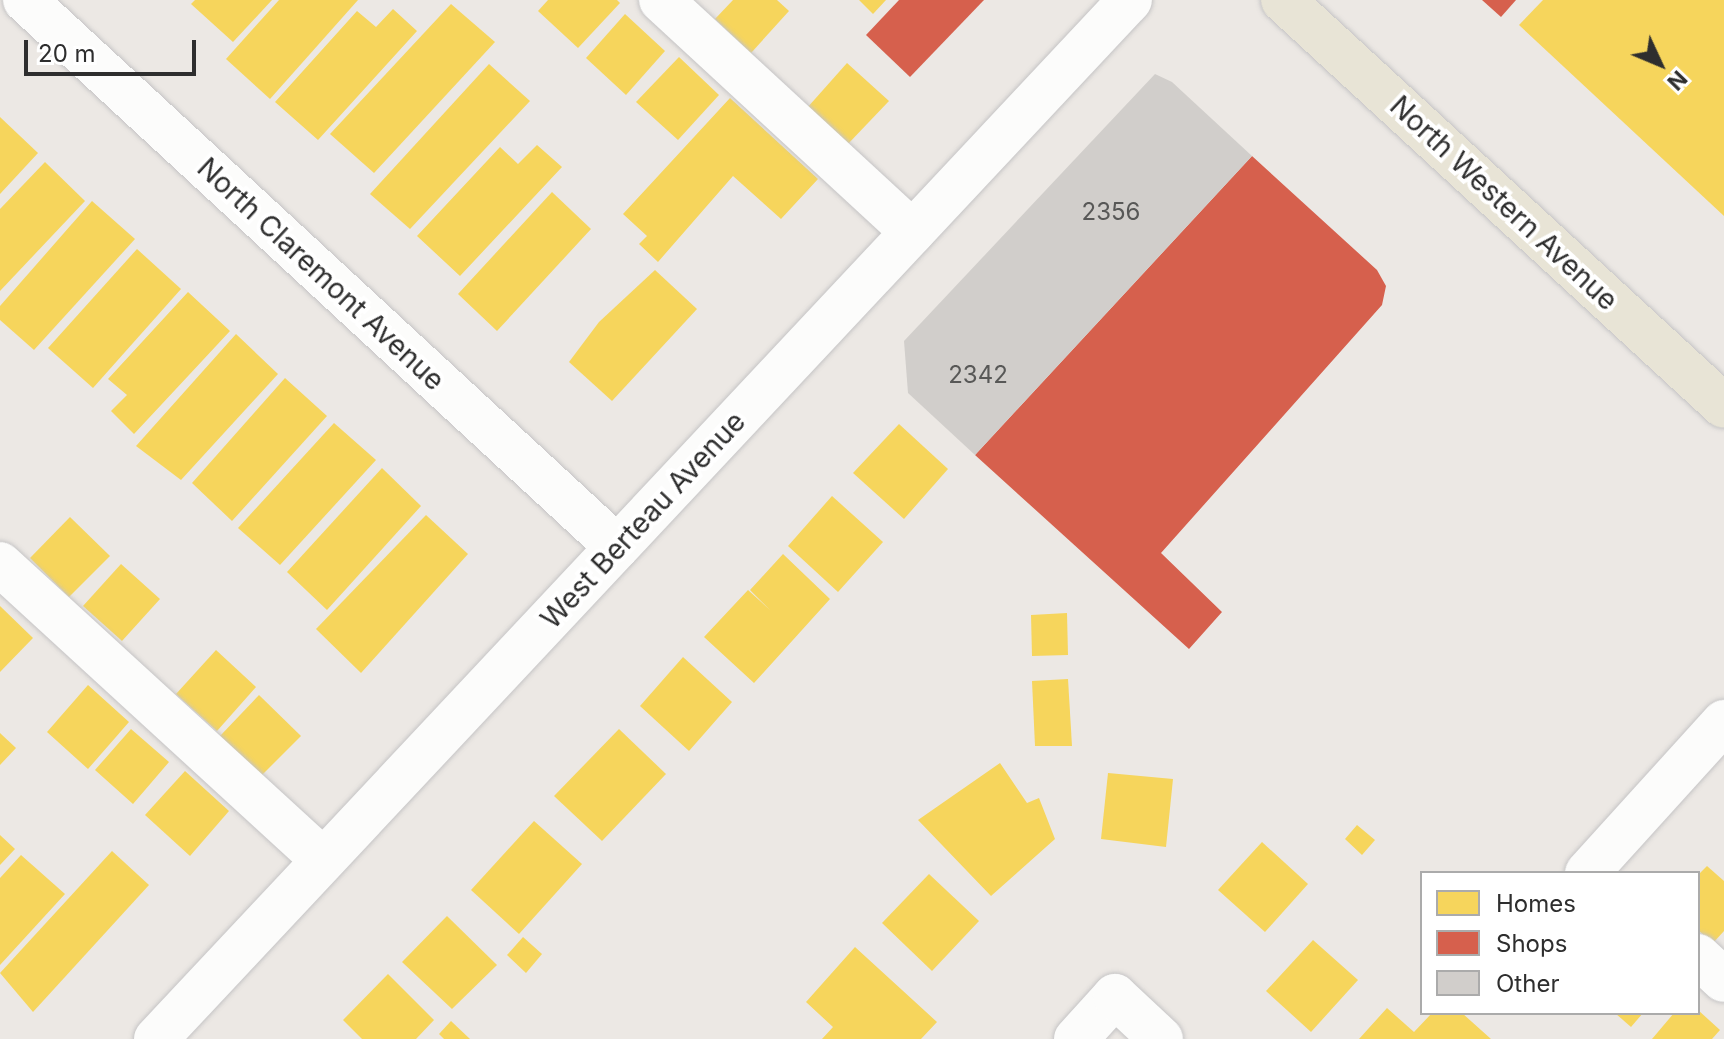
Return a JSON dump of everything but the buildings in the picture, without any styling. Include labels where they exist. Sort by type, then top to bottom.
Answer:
[{"type":"main road","name":"North Western Avenue","points":[[1283,0],[1724,406]]},
{"type":"street","name":"North Claremont Avenue","points":[[25,0],[617,547]]},
{"type":"street","points":[[661,0],[912,232]]},
{"type":"street","name":"West Berteau Avenue","points":[[156,1039],[1130,0]]},
{"type":"street","points":[[0,564],[323,860]]},
{"type":"street","points":[[1589,871],[1724,722]]},
{"type":"street","points":[[1700,958],[1724,980]]},
{"type":"street","points":[[1076,1039],[1115,996],[1161,1039]]}]
